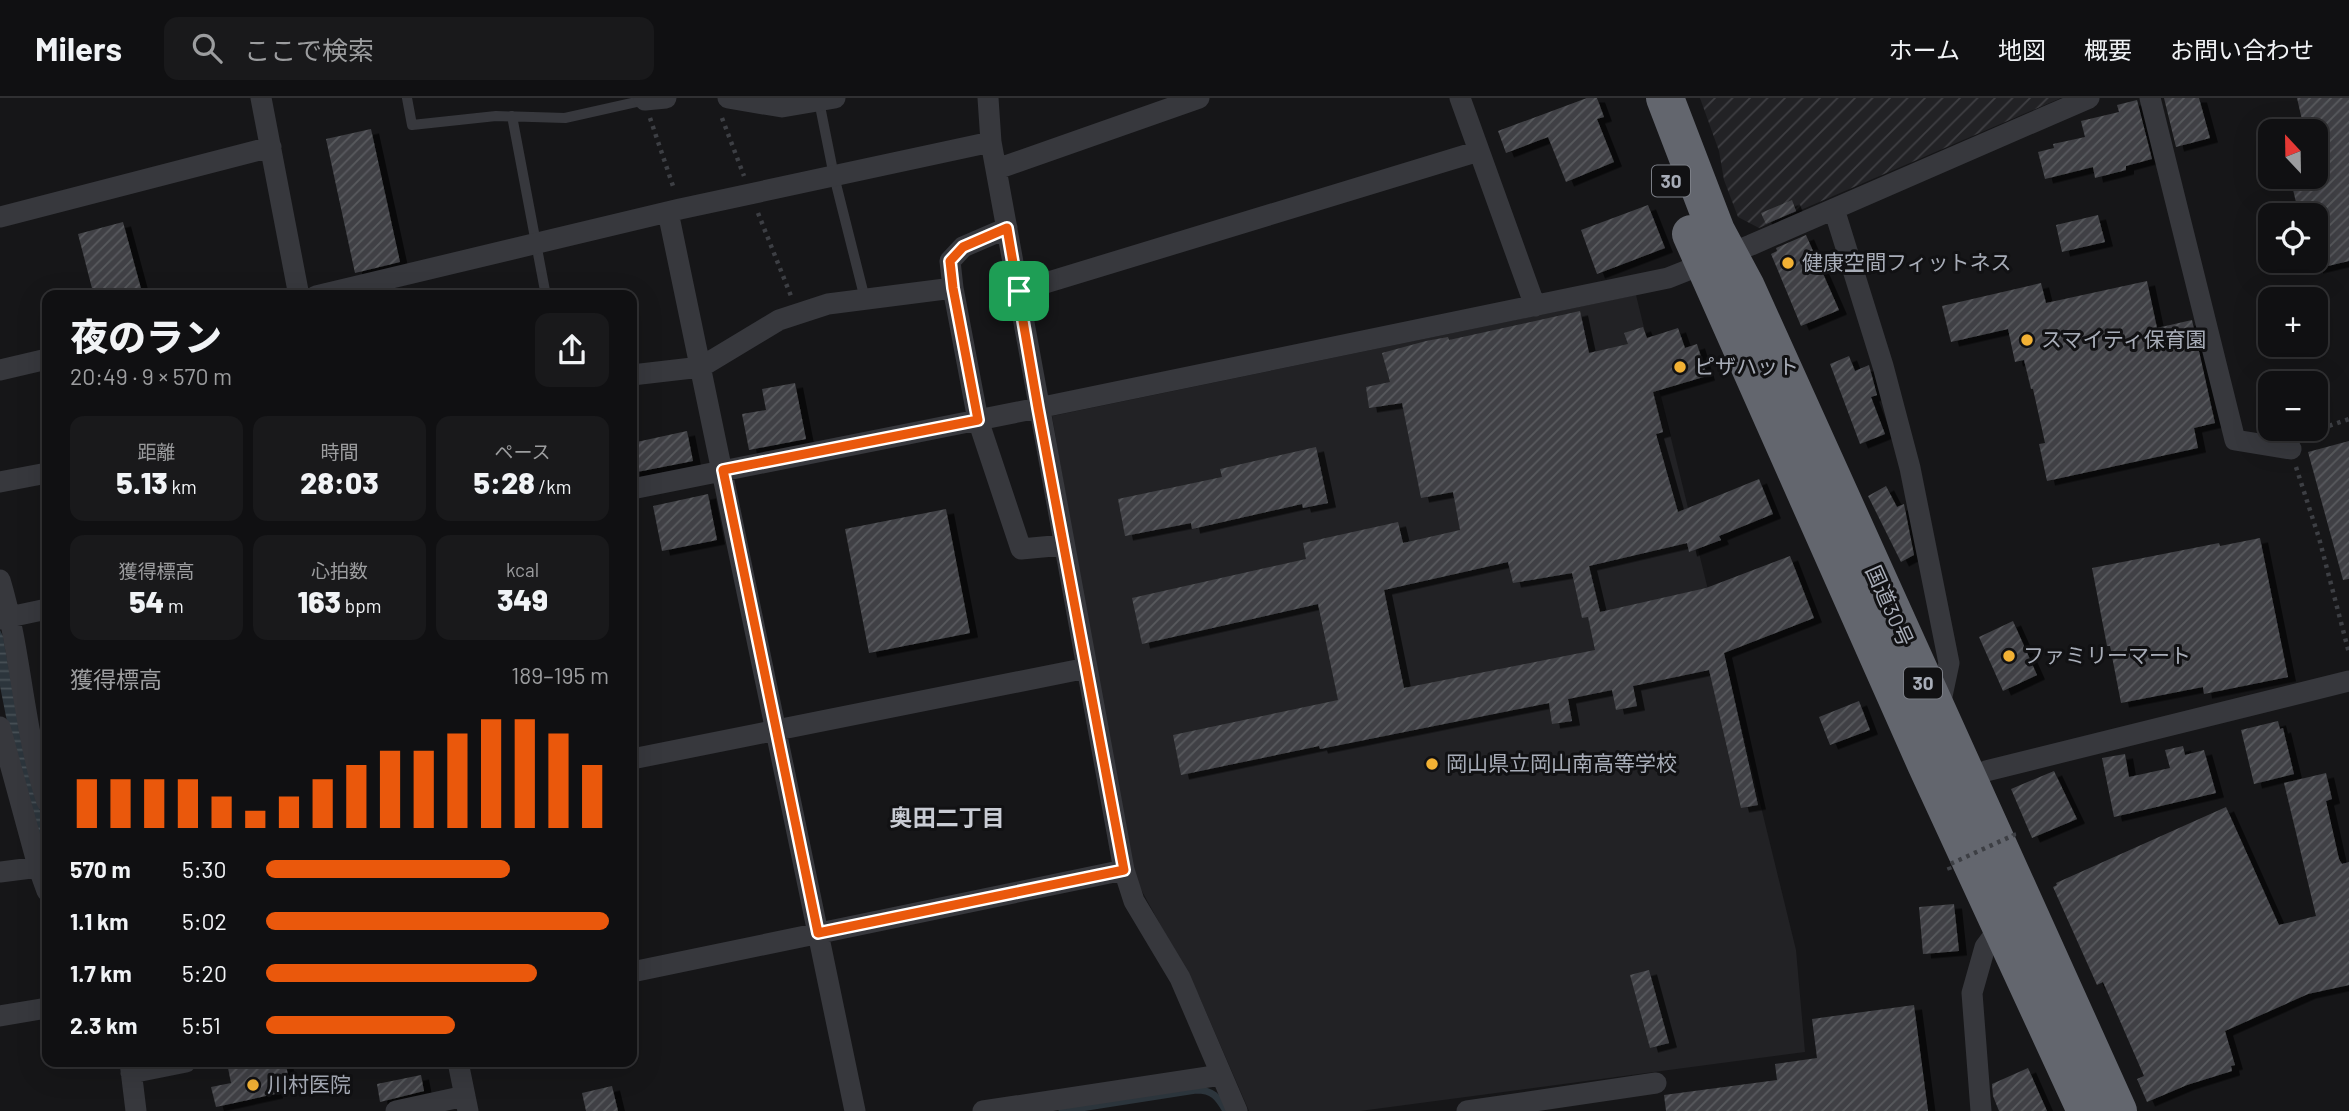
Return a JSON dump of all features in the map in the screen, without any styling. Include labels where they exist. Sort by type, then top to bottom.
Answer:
[{"type":"highway","name":"国道30号","points":[[1640,98],[2014,918],[2118,1111]]},
{"type":"highway","name":"国道30号","points":[[1665,98],[1706,208],[1716,260],[1746,287],[1938,715],[1952,784]]},
{"type":"highway","name":"国道30号","points":[[2014,918],[2086,1111]]},
{"type":"street","points":[[261,98],[298,290]]},
{"type":"street","points":[[644,99],[666,98]]},
{"type":"street","points":[[728,98],[782,107],[827,99]]},
{"type":"street","points":[[988,98],[991,142],[1124,870],[1134,901],[1180,978],[1237,1111]]},
{"type":"street","points":[[997,169],[1199,98]]},
{"type":"street","points":[[1460,98],[1535,306]]},
{"type":"street","points":[[637,488],[1668,278],[1716,260],[2089,98]]},
{"type":"street","points":[[2150,98],[2235,440],[2289,448]]},
{"type":"street","points":[[341,290],[674,211],[991,142]]},
{"type":"street","points":[[0,217],[271,147]]},
{"type":"street","points":[[1019,291],[1479,151]]},
{"type":"street","points":[[1834,209],[1883,366],[1910,468],[1950,663],[1938,715]]},
{"type":"street","points":[[674,211],[701,367],[855,1111]]},
{"type":"street","points":[[1007,228],[963,247],[950,261],[953,288],[978,420],[1021,549],[1064,545]]},
{"type":"street","points":[[637,374],[701,367],[779,320],[828,304],[953,288]]},
{"type":"street","points":[[0,370],[42,360]]},
{"type":"street","points":[[0,482],[42,474]]},
{"type":"street","points":[[0,580],[5,618],[42,782]]},
{"type":"street","points":[[5,618],[42,610]]},
{"type":"street","points":[[637,758],[1087,668]]},
{"type":"street","points":[[1952,784],[1986,771],[2349,681]]},
{"type":"street","points":[[0,727],[42,863]]},
{"type":"street","points":[[0,872],[42,866]]},
{"type":"street","points":[[637,971],[1124,870]]},
{"type":"street","points":[[1981,1111],[1972,993],[1985,947],[2014,918]]},
{"type":"street","points":[[0,1016],[42,1009]]},
{"type":"street","points":[[396,1111],[467,1104],[459,1067]]},
{"type":"street","points":[[130,1068],[136,1111]]},
{"type":"street","points":[[983,1111],[1221,1075]]},
{"type":"street","points":[[1467,1111],[1656,1083]]},
{"type":"lane","points":[[407,98],[412,125],[496,116],[565,118],[644,99]]},
{"type":"lane","points":[[827,99],[834,176],[864,299]]},
{"type":"lane","points":[[512,116],[545,290]]},
{"type":"path","points":[[644,99],[674,211]]},
{"type":"path","points":[[2349,419],[2291,438],[2289,448],[2319,538],[2349,653]]},
{"type":"path","points":[[1950,870],[1948,864],[2014,835],[2011,829]]},
{"type":"shaded area","points":[[1700,98],[2061,98],[1759,228],[1738,217]]},
{"type":"shaded area","name":"岡山県立岡山南高等学校","points":[[1636,295],[1796,950],[1805,1052],[1360,1111],[1249,1111],[1199,996],[1131,871],[1052,416]]},
{"type":"shaded area","points":[[0,630],[25,758],[42,818],[42,860],[14,757],[0,686]]},
{"type":"building","points":[[1587,98],[1597,98],[1604,117],[1597,119],[1614,162],[1566,182],[1548,137],[1506,153],[1498,131]]},
{"type":"building","points":[[2164,98],[2199,98],[2210,138],[2176,147]]},
{"type":"building","points":[[2297,98],[2349,98],[2349,261],[2328,266],[2328,203],[2296,203],[2293,189],[2328,189],[2328,119],[2302,119]]},
{"type":"building","points":[[2137,100],[2152,159],[2126,166],[2126,170],[2095,178],[2093,167],[2045,179],[2038,152],[2054,148],[2053,144],[2085,137],[2081,121],[2119,112],[2117,105]]},
{"type":"building","points":[[371,129],[400,262],[355,273],[326,139]]},
{"type":"building","points":[[1792,200],[1796,211],[1766,224],[1761,213]]},
{"type":"building","points":[[1648,205],[1665,248],[1597,274],[1581,230]]},
{"type":"building","points":[[2098,215],[2105,242],[2062,252],[2056,225]]},
{"type":"building","points":[[123,222],[141,290],[92,290],[78,234]]},
{"type":"building","points":[[1806,235],[1839,310],[1801,326],[1771,254],[1777,251],[1776,248]]},
{"type":"building","points":[[2147,281],[2157,328],[2192,320],[2215,423],[2194,428],[2198,448],[2047,481],[2039,444],[2045,443],[2033,389],[2024,360],[2015,362],[2008,329],[1951,342],[1942,306],[2041,283],[2046,303]]},
{"type":"building","points":[[1580,311],[1589,353],[1628,344],[1624,333],[1643,327],[1647,338],[1678,328],[1685,348],[1697,344],[1707,376],[1653,392],[1663,432],[1656,434],[1678,512],[1759,479],[1773,514],[1719,536],[1721,540],[1689,552],[1687,543],[1589,566],[1600,612],[1706,588],[1790,556],[1814,618],[1724,653],[1758,805],[1741,808],[1709,670],[1633,686],[1637,706],[1616,710],[1612,690],[1568,699],[1572,721],[1552,724],[1549,703],[1181,775],[1173,735],[1338,700],[1318,604],[1142,644],[1132,598],[1306,559],[1303,543],[1398,522],[1403,543],[1460,530],[1453,492],[1421,498],[1402,403],[1369,408],[1366,387],[1390,382],[1382,353],[1426,341],[1448,337],[1449,340]],"holes":[[[1508,562],[1513,583],[1572,573],[1582,618],[1588,617],[1595,650],[1404,688],[1384,590]]]},
{"type":"building","points":[[1849,356],[1855,371],[1869,365],[1877,395],[1871,397],[1885,434],[1860,444],[1830,364]]},
{"type":"building","points":[[795,383],[806,439],[749,450],[742,414],[766,410],[762,389]]},
{"type":"building","points":[[687,431],[693,461],[637,472],[637,442]]},
{"type":"building","points":[[2349,441],[2349,579],[2343,580],[2308,452]]},
{"type":"building","points":[[1316,447],[1328,503],[1303,508],[1302,504],[1192,529],[1191,523],[1125,536],[1118,499],[1222,477],[1220,469]]},
{"type":"building","points":[[1886,486],[1897,507],[1904,504],[1914,555],[1901,562],[1868,496]]},
{"type":"building","points":[[708,494],[717,540],[662,551],[653,506]]},
{"type":"building","points":[[946,509],[970,633],[869,653],[845,529]]},
{"type":"building","points":[[2260,538],[2288,677],[2204,694],[2203,687],[2121,703],[2092,568],[2219,543],[2220,546]]},
{"type":"building","points":[[2013,621],[2037,675],[2003,691],[1979,637]]},
{"type":"building","points":[[1859,701],[1870,730],[1830,745],[1819,717]]},
{"type":"building","points":[[2278,721],[2280,729],[2283,728],[2294,774],[2254,784],[2241,730]]},
{"type":"building","points":[[2183,746],[2185,755],[2204,750],[2216,793],[2114,817],[2102,758],[2125,754],[2129,777],[2170,768],[2165,750]]},
{"type":"building","points":[[2054,771],[2077,819],[2032,838],[2011,789]]},
{"type":"building","points":[[2326,773],[2332,799],[2326,801],[2339,859],[2342,864],[2349,862],[2349,985],[2308,994],[2225,1031],[2235,1065],[2231,1066],[2232,1071],[2187,1085],[2147,1102],[2137,1079],[2144,1076],[2103,982],[2097,985],[2053,887],[2056,883],[2226,807],[2279,925],[2316,916],[2284,783]]},
{"type":"building","points":[[1954,904],[1959,951],[1923,954],[1919,907]]},
{"type":"building","points":[[1649,970],[1669,1043],[1650,1048],[1630,975]]},
{"type":"building","points":[[1914,1005],[1928,1111],[1666,1111],[1664,1095],[1777,1080],[1775,1064],[1817,1058],[1812,1019]]},
{"type":"building","name":"川村医院","points":[[286,1067],[290,1083],[274,1086],[275,1094],[216,1107],[211,1087],[231,1083],[228,1068]]},
{"type":"building","points":[[2028,1068],[2047,1111],[1999,1111],[1992,1084]]},
{"type":"building","points":[[421,1075],[424,1091],[380,1102],[377,1084]]},
{"type":"building","points":[[612,1086],[618,1111],[586,1111],[582,1093]]},
{"type":"waterway","points":[[1062,1111],[1196,1090],[1214,1095],[1226,1111]]},
{"type":"place","name":"健康空間フィットネス","points":[[1788,263]]},
{"type":"place","name":"スマイティ保育園","points":[[2027,340]]},
{"type":"place","name":"ピザハット","points":[[1680,367]]},
{"type":"place","name":"ファミリーマート","points":[[2009,656]]},
{"type":"place","name":"岡山県立岡山南高等学校","points":[[1432,764]]},
{"type":"place","name":"川村医院","points":[[253,1085]]},
{"type":"district","name":"奥田二丁目","points":[[947,818]]},
{"type":"route","points":[[1007,228],[1019,291],[1038,408],[1124,870],[818,933],[723,470],[978,420],[950,261],[963,247],[1007,228]]}]
